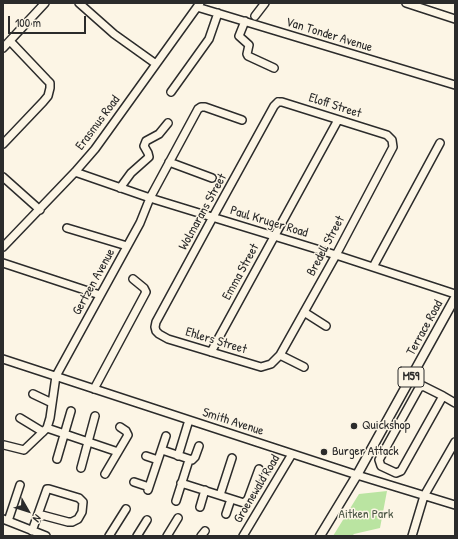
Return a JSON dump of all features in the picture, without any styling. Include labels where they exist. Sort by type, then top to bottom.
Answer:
[{"type":"main road","name":"Terrace Road","points":[[320,536],[357,475],[455,298]]},
{"type":"street","points":[[3,48],[45,3]]},
{"type":"street","points":[[78,3],[114,34],[156,64]]},
{"type":"street","points":[[255,16],[265,3]]},
{"type":"street","points":[[406,3],[455,19]]},
{"type":"street","name":"Erasmus Road","points":[[3,247],[40,210],[95,149],[198,5]]},
{"type":"street","name":"Van Tonder Avenue","points":[[198,5],[218,13],[455,85]]},
{"type":"street","points":[[171,92],[209,40],[218,13]]},
{"type":"street","points":[[245,21],[239,36],[249,45],[248,56],[274,68]]},
{"type":"street","points":[[3,144],[43,102],[48,96],[50,88],[50,83],[10,41]]},
{"type":"street","name":"Eloff Street","points":[[274,106],[278,102],[282,102],[389,137]]},
{"type":"street","name":"Wolmarans Street","points":[[156,331],[156,322],[274,106]]},
{"type":"street","name":"Gertzen Avenue","points":[[56,376],[140,223],[150,198],[196,113],[201,107],[242,120]]},
{"type":"street","name":"Emma Street","points":[[211,352],[338,120]]},
{"type":"street","points":[[120,188],[148,159],[149,155],[144,146],[146,141],[159,134],[168,123]]},
{"type":"street","name":"Bredell Street","points":[[271,364],[280,355],[336,255],[392,149],[393,143],[389,137]]},
{"type":"street","points":[[373,267],[440,143]]},
{"type":"street","points":[[169,162],[212,178]]},
{"type":"street","name":"Paul Kruger Road","points":[[75,172],[150,198],[336,255],[455,294]]},
{"type":"street","points":[[3,177],[40,210]]},
{"type":"street","points":[[67,228],[127,246]]},
{"type":"street","points":[[3,262],[100,295]]},
{"type":"street","points":[[94,389],[146,292],[144,288],[133,280]]},
{"type":"street","points":[[304,312],[326,326]]},
{"type":"street","name":"Ehlers Street","points":[[156,331],[168,339],[261,367],[271,364]]},
{"type":"street","points":[[280,355],[304,367]]},
{"type":"street","name":"Smith Avenue","points":[[3,359],[357,475],[455,505]]},
{"type":"street","points":[[4,445],[24,450],[45,430],[49,422],[56,376]]},
{"type":"street","points":[[443,396],[401,471],[396,473],[379,465],[379,460],[419,388],[423,386],[443,396],[455,403]]},
{"type":"street","points":[[33,394],[52,403]]},
{"type":"street","points":[[57,460],[71,411]]},
{"type":"street","points":[[81,468],[95,416]]},
{"type":"street","points":[[20,418],[45,430],[64,434],[118,452]]},
{"type":"street","points":[[178,456],[189,420]]},
{"type":"street","points":[[106,474],[128,435],[126,430],[120,427]]},
{"type":"street","points":[[134,482],[149,489],[166,436]]},
{"type":"street","points":[[412,536],[424,496],[454,445]]},
{"type":"street","points":[[176,501],[189,460],[194,458],[199,446]]},
{"type":"street","points":[[162,450],[189,460]]},
{"type":"street","name":"Groenewald Road","points":[[243,536],[292,454]]},
{"type":"street","points":[[146,456],[158,460]]},
{"type":"street","points":[[220,495],[232,458]]},
{"type":"street","points":[[181,484],[245,502],[248,499],[259,469]]},
{"type":"street","points":[[20,485],[5,520],[46,536]]},
{"type":"street","points":[[32,531],[45,492],[48,489],[79,498],[83,502],[82,512],[78,519],[72,522],[38,514]]},
{"type":"street","points":[[200,507],[205,490]]},
{"type":"street","points":[[226,514],[230,499]]},
{"type":"street","points":[[109,536],[126,509]]},
{"type":"street","points":[[167,536],[178,518]]},
{"type":"street","points":[[137,536],[147,520]]},
{"type":"green space","name":"Aitken Park","points":[[387,491],[380,528],[354,534],[352,536],[333,536],[359,494]]},
{"type":"place","name":"Quickshop","points":[[354,426]]},
{"type":"place","name":"Burger Attack","points":[[324,452]]}]
